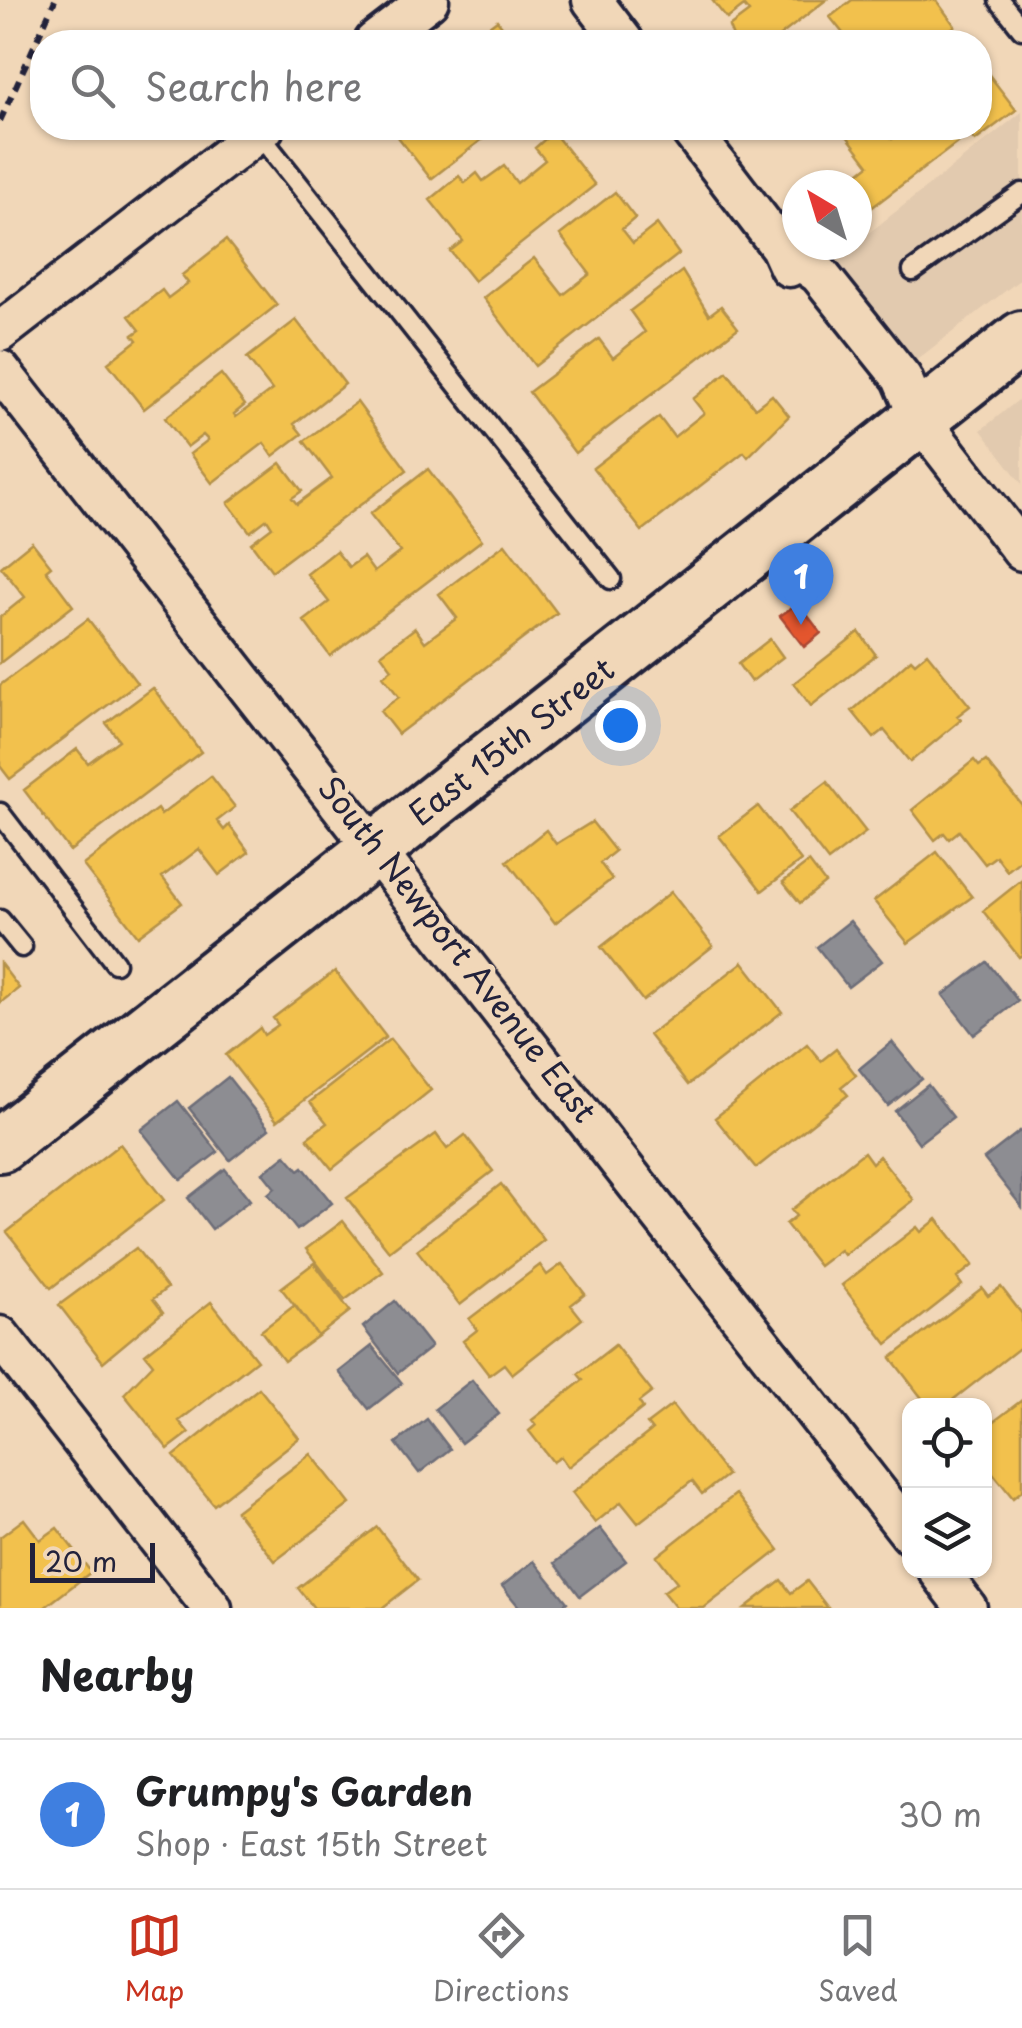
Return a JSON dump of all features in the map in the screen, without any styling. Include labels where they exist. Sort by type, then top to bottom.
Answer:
[{"type":"main road","name":"East 15th Street","points":[[0,1145],[1022,338]]},
{"type":"street","points":[[390,30],[429,0]]},
{"type":"street","points":[[592,0],[615,30]]},
{"type":"street","points":[[0,332],[248,140]]},
{"type":"street","points":[[698,140],[780,246],[797,288],[883,394],[919,418],[1022,551]]},
{"type":"street","name":"South Newport Avenue East","points":[[0,370],[378,848],[902,1524]]},
{"type":"street","points":[[0,1336],[212,1608]]},
{"type":"street","points":[[944,1578],[967,1608]]},
{"type":"lane","points":[[1000,0],[1022,29]]},
{"type":"lane","points":[[269,140],[610,579]]},
{"type":"lane","points":[[913,271],[1022,192]]},
{"type":"lane","points":[[0,813],[115,962]]},
{"type":"lane","points":[[0,920],[22,946]]},
{"type":"path","points":[[41,30],[55,0]]},
{"type":"path","points":[[0,121],[30,55]]},
{"type":"shaded area","points":[[1022,112],[1022,278],[905,369],[827,266],[835,260],[872,260],[872,230],[987,140],[992,140],[992,136]]},
{"type":"shaded area","points":[[1022,397],[1022,484],[981,430]]},
{"type":"building: Homes","points":[[712,0],[826,0],[787,30],[730,30],[749,12],[744,6],[727,19]]},
{"type":"building: Homes","points":[[852,0],[936,0],[955,26],[950,30],[840,30],[830,17]]},
{"type":"building: Homes","points":[[497,20],[505,30],[484,30]]},
{"type":"building: Homes","points":[[992,79],[1016,110],[992,128]]},
{"type":"building: Homes","points":[[400,140],[481,140],[431,179]]},
{"type":"building: Homes","points":[[544,140],[559,140],[595,185],[474,281],[450,251],[463,241],[430,200],[459,176],[465,183],[477,173],[483,181],[504,166],[517,183],[545,160],[535,148]]},
{"type":"building: Homes","points":[[850,140],[961,140],[872,207],[872,170],[863,170],[869,165]]},
{"type":"building: Homes","points":[[615,192],[635,218],[622,229],[633,243],[657,224],[679,254],[535,366],[483,298],[534,258],[563,295],[590,274],[560,235]]},
{"type":"building: Homes","points":[[226,240],[277,305],[144,409],[108,363],[137,340],[133,335],[140,330],[129,316],[162,290],[168,298],[188,283],[182,275]]},
{"type":"building: Homes","points":[[682,271],[709,315],[721,306],[738,328],[575,453],[529,392],[599,339],[613,358],[645,332],[630,311]]},
{"type":"building: Homes","points":[[296,320],[345,384],[294,424],[302,434],[273,456],[264,443],[212,483],[190,454],[208,440],[203,435],[187,447],[165,418],[221,374],[245,405],[234,414],[236,417],[272,390],[247,358]]},
{"type":"building: Homes","points":[[727,372],[755,408],[772,395],[789,416],[748,457],[744,452],[642,531],[593,468],[659,417],[674,437],[704,413],[693,399]]},
{"type":"building: Homes","points":[[357,402],[407,470],[272,571],[251,543],[272,527],[267,519],[250,532],[228,503],[281,463],[302,491],[292,498],[297,504],[332,478],[304,441]]},
{"type":"building: Homes","points":[[428,469],[482,540],[330,656],[304,621],[329,602],[307,574],[336,551],[349,567],[363,557],[374,572],[400,552],[370,514]]},
{"type":"building: Homes","points":[[32,542],[51,566],[46,570],[73,606],[0,663],[0,617],[25,597],[1,567]]},
{"type":"building: Homes","points":[[505,544],[557,613],[398,734],[380,711],[399,697],[383,676],[392,669],[381,654],[415,628],[425,642],[457,618],[439,594]]},
{"type":"building: Homes","points":[[88,619],[137,683],[10,779],[0,766],[0,685]]},
{"type":"building: Homes","points":[[859,632],[876,655],[811,706],[794,683]]},
{"type":"building: Homes","points":[[770,639],[783,657],[751,682],[738,664]]},
{"type":"building: Homes","points":[[927,653],[970,706],[957,716],[961,720],[910,762],[884,730],[874,738],[852,711],[911,659],[915,663]]},
{"type":"building: Homes","points":[[153,688],[201,752],[70,851],[24,790],[77,749],[88,763],[119,740],[106,723]]},
{"type":"building: Homes","points":[[974,760],[979,766],[986,761],[1022,805],[1022,859],[1007,871],[996,856],[985,864],[959,831],[949,839],[944,833],[935,840],[912,810]]},
{"type":"building: Homes","points":[[211,776],[235,807],[217,821],[224,830],[229,825],[249,852],[219,875],[199,849],[162,877],[182,903],[138,936],[83,865],[157,809],[161,815]]},
{"type":"building: Homes","points":[[827,782],[866,832],[828,861],[789,811]]},
{"type":"building: Homes","points":[[758,806],[801,861],[762,891],[719,836]]},
{"type":"building: Homes","points":[[592,822],[615,851],[600,863],[612,879],[555,923],[507,861],[546,830],[556,844]]},
{"type":"building: Homes","points":[[937,852],[972,897],[908,943],[874,901]]},
{"type":"building: Homes","points":[[809,862],[825,883],[800,903],[783,882]]},
{"type":"building: Homes","points":[[1022,880],[1022,955],[1019,957],[983,911]]},
{"type":"building: Homes","points":[[671,892],[713,946],[643,1001],[601,947]]},
{"type":"building: Homes","points":[[743,962],[782,1012],[688,1085],[649,1035]]},
{"type":"building: Homes","points":[[0,963],[19,988],[0,1003]]},
{"type":"building: Homes","points":[[335,971],[386,1037],[277,1121],[226,1055],[260,1028],[264,1035],[278,1025],[273,1018]]},
{"type":"building: Homes","points":[[390,1039],[431,1090],[332,1169],[307,1138],[327,1123],[310,1102]]},
{"type":"building: Homes","points":[[807,1044],[821,1061],[836,1049],[856,1075],[841,1087],[848,1095],[756,1168],[715,1118]]},
{"type":"building: Homes","points":[[436,1134],[447,1149],[465,1135],[493,1171],[389,1251],[347,1198]]},
{"type":"building: Homes","points":[[120,1144],[164,1200],[51,1288],[7,1232]]},
{"type":"building: Homes","points":[[864,1152],[872,1163],[879,1156],[914,1200],[844,1255],[840,1250],[819,1266],[786,1224],[796,1216],[791,1210]]},
{"type":"building: Homes","points":[[501,1184],[544,1240],[460,1305],[417,1250]]},
{"type":"building: Homes","points":[[937,1219],[973,1265],[957,1278],[962,1285],[887,1344],[842,1285],[917,1227],[921,1232]]},
{"type":"building: Homes","points":[[343,1221],[383,1272],[345,1300],[306,1249]]},
{"type":"building: Homes","points":[[136,1248],[167,1288],[153,1299],[163,1312],[103,1362],[59,1305]]},
{"type":"building: Homes","points":[[314,1263],[350,1311],[318,1336],[281,1288]]},
{"type":"building: Homes","points":[[562,1264],[585,1294],[571,1305],[582,1319],[512,1374],[504,1364],[489,1375],[463,1341],[477,1330],[469,1319],[540,1265],[547,1275]]},
{"type":"building: Homes","points":[[1001,1287],[1022,1314],[1022,1346],[955,1398],[922,1398],[891,1358],[982,1288],[988,1296]]},
{"type":"building: Homes","points":[[211,1302],[257,1360],[179,1421],[189,1433],[168,1449],[124,1394],[153,1364],[145,1354]]},
{"type":"building: Homes","points":[[295,1305],[318,1336],[284,1361],[261,1331]]},
{"type":"building: Homes","points":[[615,1345],[652,1392],[639,1402],[643,1408],[568,1467],[561,1457],[553,1462],[529,1431],[536,1425],[532,1420],[583,1380],[578,1374]]},
{"type":"building: Homes","points":[[259,1388],[299,1438],[214,1505],[174,1456]]},
{"type":"building: Homes","points":[[1022,1400],[1022,1491],[1013,1498],[992,1472],[992,1423]]},
{"type":"building: Homes","points":[[672,1405],[727,1475],[702,1494],[692,1481],[638,1523],[621,1502],[595,1523],[572,1493],[652,1430],[647,1424]]},
{"type":"building: Homes","points":[[311,1454],[350,1504],[275,1561],[236,1511]]},
{"type":"building: Homes","points":[[736,1494],[779,1550],[704,1608],[676,1608],[663,1592],[677,1582],[657,1556]]},
{"type":"building: Homes","points":[[24,1519],[40,1540],[57,1528],[91,1572],[44,1608],[0,1608],[0,1537]]},
{"type":"building: Homes","points":[[377,1527],[418,1580],[382,1608],[314,1608],[298,1588]]},
{"type":"building: Homes","points":[[781,1580],[791,1593],[807,1581],[828,1608],[745,1608]]},
{"type":"building: Shops","points":[[798,603],[821,633],[804,647],[780,616]]},
{"type":"building: Industry","points":[[850,921],[882,961],[848,987],[817,947]]},
{"type":"building: Industry","points":[[987,962],[1018,1001],[974,1035],[943,995]]},
{"type":"building: Industry","points":[[892,1042],[922,1079],[888,1106],[859,1069]]},
{"type":"building: Industry","points":[[228,1077],[269,1129],[230,1160],[189,1108]]},
{"type":"building: Industry","points":[[928,1085],[953,1117],[919,1143],[895,1111]]},
{"type":"building: Industry","points":[[178,1101],[218,1152],[181,1180],[141,1130]]},
{"type":"building: Industry","points":[[1022,1133],[1022,1207],[984,1159]]},
{"type":"building: Industry","points":[[286,1155],[299,1170],[303,1167],[332,1203],[297,1230],[268,1194],[275,1188],[263,1173]]},
{"type":"building: Industry","points":[[225,1169],[250,1200],[212,1229],[188,1198]]},
{"type":"building: Industry","points":[[395,1301],[431,1347],[398,1373],[363,1327]]},
{"type":"building: Industry","points":[[372,1346],[402,1383],[369,1409],[339,1372]]},
{"type":"building: Industry","points":[[472,1380],[499,1414],[461,1443],[435,1409]]},
{"type":"building: Industry","points":[[427,1419],[450,1449],[419,1473],[396,1443]]},
{"type":"building: Industry","points":[[600,1528],[626,1561],[580,1596],[555,1563]]},
{"type":"building: Industry","points":[[534,1561],[567,1602],[560,1608],[520,1608],[502,1586]]},
{"type":"place","name":"Grumpy's Garden","points":[[801,625]]}]
